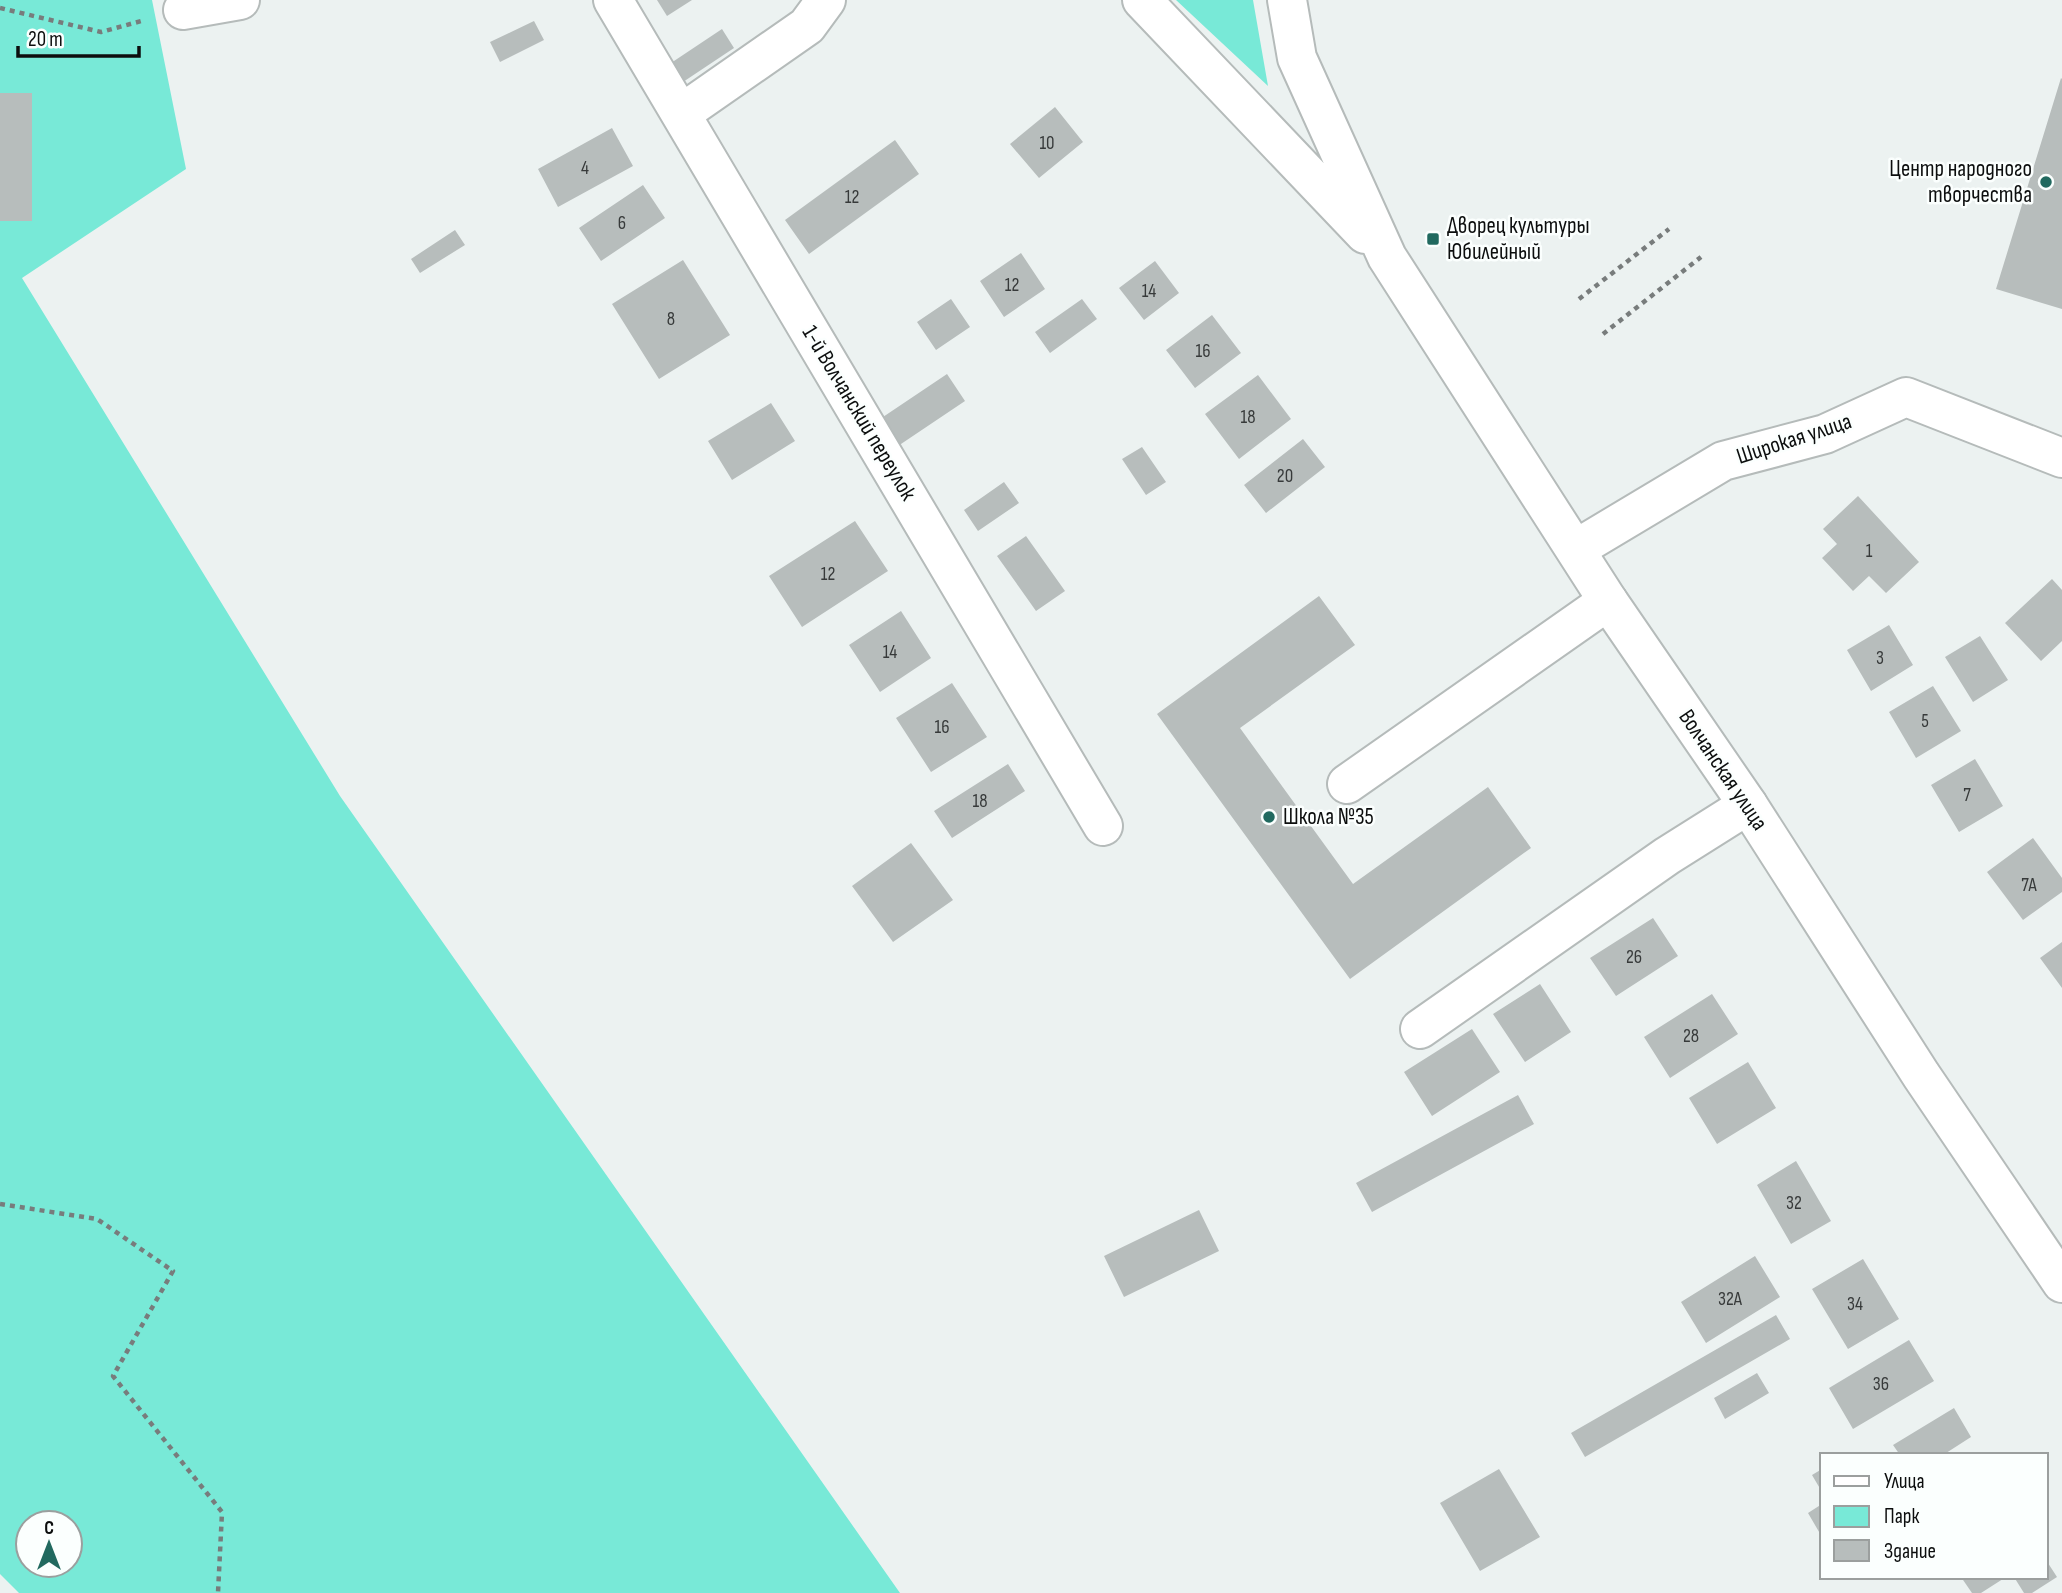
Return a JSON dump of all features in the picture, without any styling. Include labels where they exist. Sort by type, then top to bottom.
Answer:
[{"type":"main road","points":[[183,10],[240,0]]},
{"type":"main road","name":"1-й Волчанский переулок","points":[[613,0],[1103,826]]},
{"type":"main road","points":[[682,113],[807,26],[826,0]]},
{"type":"main road","points":[[1142,0],[1387,257]]},
{"type":"main road","points":[[1287,0],[1297,58],[1387,257]]},
{"type":"main road","name":"Волчанская улица","points":[[1387,257],[1608,601],[1748,805],[1921,1075],[2062,1283]]},
{"type":"main road","name":"Широкая улица","points":[[1576,550],[1723,461],[1825,434],[1906,397],[2062,457]]},
{"type":"main road","points":[[1347,784],[1608,601]]},
{"type":"main road","points":[[1420,1029],[1667,856],[1748,805]]},
{"type":"path","points":[[0,8],[101,32],[183,10]]},
{"type":"path","points":[[1579,299],[1670,229]]},
{"type":"path","points":[[1603,334],[1701,257]]},
{"type":"path","points":[[0,1204],[97,1219],[173,1271],[113,1376],[222,1512],[218,1593]]},
{"type":"green space","points":[[0,0],[152,0],[186,169],[22,278],[340,796],[900,1593],[19,1593],[0,1574]]},
{"type":"green space","points":[[1176,0],[1253,0],[1268,86]]},
{"type":"building","points":[[657,0],[692,0],[667,16]]},
{"type":"building","points":[[534,21],[544,40],[500,62],[490,42]]},
{"type":"building","points":[[722,29],[734,48],[680,84],[668,65]]},
{"type":"building","name":"Центр народного творчества","points":[[2062,79],[2062,309],[1996,289]]},
{"type":"building","points":[[0,93],[32,93],[32,221],[0,221]]},
{"type":"building","points":[[1055,107],[1083,142],[1039,178],[1010,144]]},
{"type":"building","points":[[612,128],[633,166],[558,207],[538,169]]},
{"type":"building","points":[[895,140],[919,174],[809,254],[785,220]]},
{"type":"building","points":[[643,185],[665,218],[601,261],[579,228]]},
{"type":"building","points":[[455,230],[465,245],[420,273],[411,259]]},
{"type":"building","points":[[1021,253],[1045,289],[1004,317],[980,281]]},
{"type":"building","points":[[683,260],[730,335],[659,379],[612,304]]},
{"type":"building","points":[[1155,261],[1179,293],[1144,320],[1119,288]]},
{"type":"building","points":[[951,299],[970,327],[936,350],[917,322]]},
{"type":"building","points":[[1082,299],[1097,319],[1050,353],[1035,332]]},
{"type":"building","points":[[1212,315],[1241,353],[1195,388],[1166,350]]},
{"type":"building","points":[[947,374],[965,401],[898,446],[880,419]]},
{"type":"building","points":[[1258,375],[1291,419],[1239,459],[1205,414]]},
{"type":"building","points":[[771,403],[795,441],[732,480],[708,441]]},
{"type":"building","points":[[1303,439],[1325,467],[1266,513],[1244,485]]},
{"type":"building","points":[[1142,447],[1166,482],[1146,495],[1122,459]]},
{"type":"building","points":[[1004,482],[1019,503],[978,531],[964,510]]},
{"type":"building","points":[[1858,496],[1919,562],[1886,593],[1869,576],[1853,591],[1822,558],[1837,544],[1823,529]]},
{"type":"building","points":[[855,521],[888,571],[802,627],[769,576]]},
{"type":"building","points":[[1026,536],[1065,591],[1036,611],[997,556]]},
{"type":"building","points":[[2052,579],[2062,590],[2062,641],[2041,661],[2005,623]]},
{"type":"building","name":"Школа №35","points":[[1319,596],[1355,645],[1240,728],[1353,884],[1488,787],[1531,848],[1350,979],[1157,714]]},
{"type":"building","points":[[901,611],[931,658],[880,692],[849,645]]},
{"type":"building","points":[[1889,625],[1913,665],[1871,691],[1847,650]]},
{"type":"building","points":[[1980,636],[2008,680],[1973,702],[1945,657]]},
{"type":"building","points":[[952,683],[987,737],[931,772],[896,718]]},
{"type":"building","points":[[1933,686],[1961,731],[1916,758],[1889,712]]},
{"type":"building","points":[[1975,759],[2003,806],[1959,832],[1931,785]]},
{"type":"building","points":[[1008,764],[1025,791],[952,838],[934,811]]},
{"type":"building","points":[[2033,838],[2062,878],[2062,892],[2023,920],[1987,872]]},
{"type":"building","points":[[911,843],[953,900],[893,942],[852,886]]},
{"type":"building","points":[[1653,918],[1678,956],[1616,996],[1590,958]]},
{"type":"building","points":[[2062,942],[2062,988],[2040,958]]},
{"type":"building","points":[[1540,984],[1571,1032],[1525,1062],[1493,1014]]},
{"type":"building","points":[[1712,994],[1738,1034],[1670,1078],[1644,1037]]},
{"type":"building","points":[[1472,1029],[1500,1072],[1432,1116],[1404,1072]]},
{"type":"building","points":[[1748,1062],[1776,1108],[1717,1144],[1689,1098]]},
{"type":"building","points":[[1518,1095],[1534,1124],[1372,1212],[1356,1183]]},
{"type":"building","points":[[1796,1161],[1831,1221],[1791,1244],[1757,1185]]},
{"type":"building","points":[[1199,1210],[1219,1251],[1124,1297],[1104,1256]]},
{"type":"building","points":[[1755,1256],[1780,1297],[1706,1343],[1681,1302]]},
{"type":"building","points":[[1863,1259],[1899,1319],[1848,1349],[1812,1289]]},
{"type":"building","points":[[1776,1315],[1790,1339],[1585,1457],[1571,1433]]},
{"type":"building","points":[[1909,1340],[1934,1381],[1853,1429],[1829,1388]]},
{"type":"building","points":[[1757,1373],[1769,1393],[1725,1419],[1714,1398]]},
{"type":"building","points":[[1954,1408],[1971,1437],[1946,1453],[1899,1453],[1893,1445]]},
{"type":"building","points":[[1499,1469],[1540,1537],[1480,1571],[1440,1503]]},
{"type":"building","points":[[1820,1470],[1820,1489],[1812,1475]]},
{"type":"building","points":[[1820,1505],[1820,1534],[1808,1513]]},
{"type":"building","points":[[2048,1563],[2057,1577],[2032,1593],[2024,1593],[2015,1579],[2048,1579]]},
{"type":"building","points":[[1962,1579],[2003,1579],[1981,1593],[1972,1593]]},
{"type":"place","name":"Центр народного творчества","points":[[2046,182]]},
{"type":"place","name":"Дворец культуры Юбилейный","points":[[1433,239]]},
{"type":"place","name":"Школа №35","points":[[1269,817]]}]
